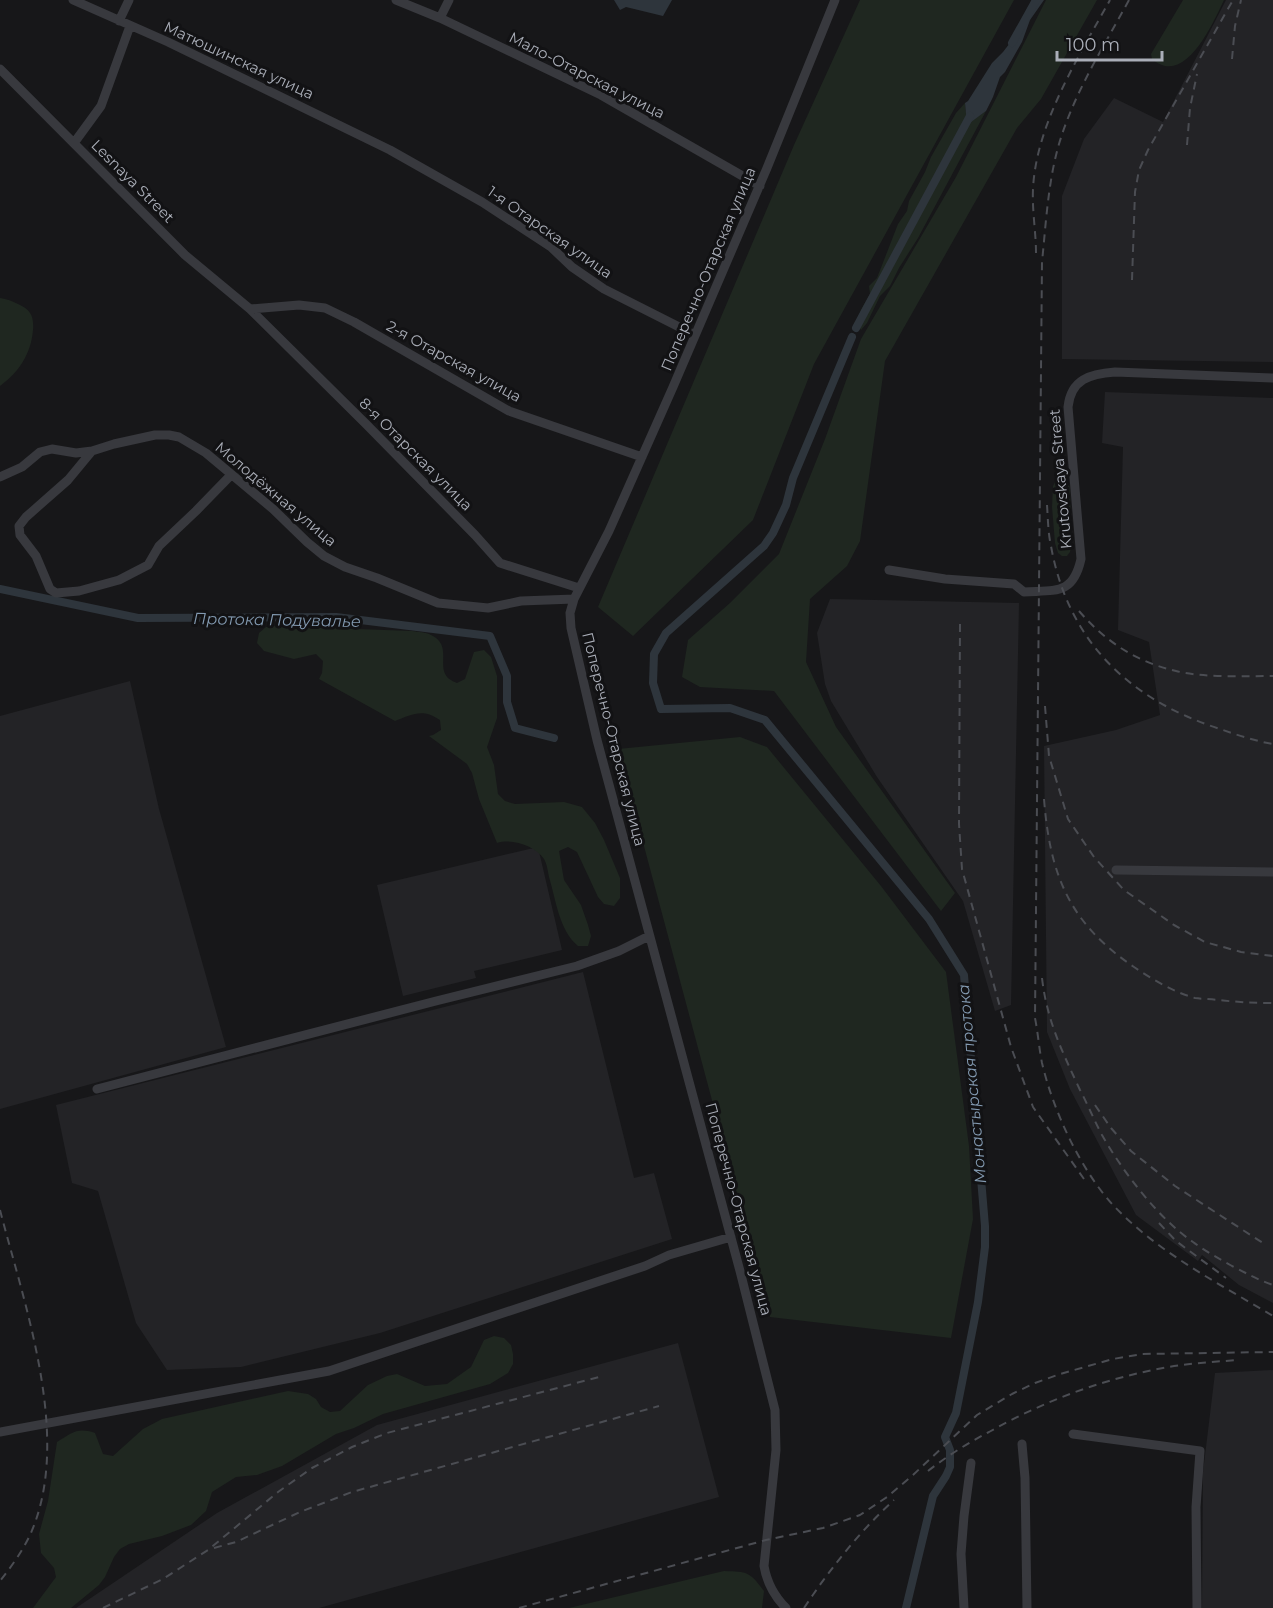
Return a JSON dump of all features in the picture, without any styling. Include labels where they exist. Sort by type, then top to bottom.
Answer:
[{"type":"street","name":"Матюшинская улица","points":[[73,0],[272,92],[390,150]]},
{"type":"street","points":[[119,21],[129,0]]},
{"type":"street","name":"Мало-Отарская улица","points":[[396,0],[440,18],[601,95],[760,186]]},
{"type":"street","points":[[440,18],[448,0]]},
{"type":"street","name":"Поперечно-Отарская улица","points":[[786,1608],[772,1591],[764,1566],[776,1450],[775,1410],[731,1237],[597,740],[576,657],[570,628],[570,613],[579,588],[609,531],[642,457],[760,186],[835,0]]},
{"type":"street","points":[[74,143],[101,106],[130,26]]},
{"type":"street","name":"Lesnaya Street","points":[[0,69],[185,255],[250,309]]},
{"type":"street","name":"1-я Отарская улица","points":[[390,150],[482,202],[551,247],[572,267],[604,289],[695,335]]},
{"type":"street","name":"2-я Отарская улица","points":[[250,309],[299,305],[325,308],[354,322],[509,411],[642,457]]},
{"type":"street","name":"8-я Отарская улица","points":[[250,309],[366,424],[500,563],[579,588]]},
{"type":"street","name":"Krutovskaya Street","points":[[888,570],[945,579],[1014,584],[1024,592],[1056,590],[1067,586],[1075,580],[1082,559],[1068,407],[1069,396],[1077,383],[1090,376],[1115,372],[1273,378]]},
{"type":"street","name":"Молодёжная улица","points":[[0,477],[22,467],[40,452],[52,449],[76,453],[155,435],[179,437],[206,453],[273,508],[324,556],[345,567],[438,603],[488,608],[521,601],[574,599]]},
{"type":"street","points":[[92,451],[68,480],[19,526],[20,534],[36,556],[50,589],[56,593],[79,591],[119,580],[148,565],[159,546],[231,475]]},
{"type":"street","points":[[1116,870],[1273,872]]},
{"type":"street","points":[[98,1089],[577,966],[619,951],[649,936]]},
{"type":"street","points":[[0,1432],[329,1371],[645,1266],[669,1255],[731,1237]]},
{"type":"street","points":[[1074,1434],[1200,1451],[1196,1507],[1197,1608]]},
{"type":"street","points":[[1022,1444],[1025,1478],[1027,1608]]},
{"type":"street","points":[[963,1608],[961,1554],[971,1463]]},
{"type":"shaded area","points":[[614,0],[672,0],[663,16],[626,7],[620,10]]},
{"type":"shaded area","points":[[860,0],[1014,0],[814,364],[753,520],[633,636],[598,607],[794,145]]},
{"type":"shaded area","points":[[1032,0],[1044,0],[1030,20],[1022,42],[1000,77],[986,111],[967,125],[965,103],[992,63],[1020,30]]},
{"type":"shaded area","points":[[1046,0],[1097,0],[1041,99],[1017,128],[885,361],[860,541],[847,566],[810,599],[806,662],[836,727],[955,893],[941,911],[774,691],[700,687],[682,677],[688,640],[730,603],[779,554],[825,439],[861,339],[956,177]]},
{"type":"shaded area","points":[[1183,0],[1224,0],[1213,23],[1196,49],[1176,65],[1164,66],[1152,59],[1151,54]]},
{"type":"shaded area","points":[[1226,0],[1273,0],[1273,362],[1062,359],[1062,196],[1084,139],[1114,98],[1163,122]]},
{"type":"shaded area","points":[[965,103],[967,124],[986,111],[918,238],[861,330],[858,321],[862,307],[870,294],[869,286],[877,278],[898,224],[907,211],[909,201],[931,157],[956,113]]},
{"type":"shaded area","points":[[0,298],[12,301],[26,309],[31,314],[33,325],[27,355],[13,375],[0,386]]},
{"type":"shaded area","points":[[1105,392],[1273,398],[1273,1303],[1239,1285],[1202,1255],[1198,1261],[1136,1215],[1070,1089],[1047,1032],[1044,746],[1116,730],[1160,715],[1149,642],[1118,630],[1123,447],[1102,443]]},
{"type":"shaded area","points":[[1058,477],[1067,479],[1070,489],[1071,547],[1067,556],[1058,553],[1055,543],[1052,507],[1053,486]]},
{"type":"shaded area","points":[[830,599],[1019,603],[1011,1005],[995,1011],[963,901],[877,777],[831,701],[825,684],[817,633]]},
{"type":"shaded area","points":[[266,627],[427,633],[438,639],[441,644],[445,673],[448,678],[457,683],[465,679],[474,652],[484,650],[491,657],[497,676],[497,718],[487,747],[494,765],[498,794],[505,801],[515,804],[564,802],[582,807],[595,823],[620,878],[620,898],[614,906],[604,904],[598,897],[577,852],[568,847],[559,851],[564,880],[581,905],[588,925],[591,936],[588,946],[578,946],[566,932],[546,863],[540,854],[516,842],[497,843],[467,764],[429,736],[441,730],[440,720],[423,713],[412,714],[395,721],[319,679],[323,661],[316,654],[294,659],[264,651],[257,643],[259,633]]},
{"type":"shaded area","points":[[130,681],[159,809],[226,1047],[0,1109],[0,716]]},
{"type":"shaded area","points":[[740,737],[767,747],[881,886],[946,972],[969,1146],[973,1219],[951,1338],[770,1317],[618,749]]},
{"type":"shaded area","points":[[538,847],[562,950],[474,971],[476,978],[403,996],[377,885]]},
{"type":"shaded area","points":[[583,972],[634,1178],[654,1173],[672,1239],[380,1333],[241,1367],[167,1370],[136,1323],[98,1191],[72,1183],[56,1105]]},
{"type":"shaded area","points":[[494,1336],[504,1338],[511,1345],[513,1364],[508,1373],[490,1384],[383,1414],[336,1434],[282,1466],[257,1475],[236,1477],[212,1492],[206,1511],[191,1525],[162,1536],[129,1544],[120,1549],[99,1585],[71,1608],[33,1608],[56,1577],[54,1568],[41,1553],[39,1534],[48,1501],[57,1442],[67,1436],[79,1431],[95,1433],[103,1454],[113,1456],[143,1429],[162,1419],[288,1391],[308,1394],[316,1399],[321,1407],[330,1412],[340,1411],[368,1385],[387,1376],[397,1374],[425,1386],[447,1384],[471,1367],[484,1340]]},
{"type":"shaded area","points":[[678,1343],[719,1497],[319,1608],[76,1608],[217,1513],[377,1425]]},
{"type":"shaded area","points":[[1273,1370],[1273,1608],[1202,1608],[1203,1472],[1215,1373]]},
{"type":"shaded area","points":[[724,1571],[743,1572],[751,1576],[764,1591],[762,1608],[569,1608]]},
{"type":"waterway","points":[[1012,43],[1036,0]]},
{"type":"waterway","points":[[856,328],[970,116]]},
{"type":"waterway","name":"Монастырская протока","points":[[852,337],[793,478],[786,505],[773,533],[764,546],[666,633],[654,654],[653,683],[661,709],[730,708],[765,720],[929,919],[964,975],[985,1247],[978,1302],[956,1413],[945,1437],[950,1450],[950,1467],[933,1496],[906,1608]]},
{"type":"waterway","name":"Протока Подувалье","points":[[0,589],[138,618],[336,617],[490,636],[507,676],[507,702],[515,728],[554,738]]},
{"type":"railway","points":[[1036,253],[1033,189],[1042,140],[1061,91],[1110,0]]},
{"type":"railway","points":[[1129,0],[1090,70],[1065,125],[1052,173],[1042,262],[1035,1018],[1042,1063],[1053,1100],[1079,1157],[1101,1190],[1130,1222],[1168,1252],[1273,1316]]},
{"type":"railway","points":[[1132,280],[1135,192],[1139,170],[1148,150],[1233,0]]},
{"type":"railway","points":[[1232,59],[1235,26],[1241,0]]},
{"type":"railway","points":[[1187,145],[1190,108],[1197,74]]},
{"type":"railway","points":[[1047,505],[1050,541],[1059,580],[1072,611],[1088,638],[1108,663],[1131,684],[1158,702],[1188,717],[1239,736],[1273,744]]},
{"type":"railway","points":[[1079,611],[1100,632],[1122,649],[1161,667],[1198,675],[1273,676]]},
{"type":"railway","points":[[960,624],[959,824],[962,869],[1011,1047],[1033,1107],[1084,1179]]},
{"type":"railway","points":[[1045,706],[1049,756],[1068,819],[1094,857],[1124,890],[1174,925],[1205,942],[1241,952],[1273,956]]},
{"type":"railway","points":[[1044,799],[1051,851],[1067,895],[1093,933],[1112,950],[1148,976],[1171,989],[1195,998],[1273,1003]]},
{"type":"railway","points":[[1042,978],[1051,1022],[1067,1062],[1102,1135],[1131,1179],[1154,1207],[1193,1242],[1232,1266],[1273,1285]]},
{"type":"railway","points":[[1095,1105],[1131,1151],[1175,1186],[1266,1245]]},
{"type":"railway","points":[[0,1210],[32,1330],[46,1416],[47,1458],[42,1498],[30,1535],[0,1581]]},
{"type":"railway","points":[[1159,1223],[1176,1241],[1226,1278]]},
{"type":"railway","points":[[519,1608],[766,1540],[823,1528],[860,1515],[887,1497],[913,1475],[977,1415],[1012,1394],[1060,1374],[1113,1359],[1142,1354],[1273,1352]]},
{"type":"railway","points":[[928,1471],[965,1445],[1010,1420],[1076,1392],[1145,1372],[1186,1364],[1237,1360]]},
{"type":"railway","points":[[103,1608],[163,1579],[208,1550],[278,1492],[312,1468],[352,1447],[387,1433],[599,1377]]},
{"type":"railway","points":[[214,1548],[236,1542],[300,1512],[352,1492],[659,1406]]},
{"type":"railway","points":[[804,1608],[846,1551],[894,1500]]}]
